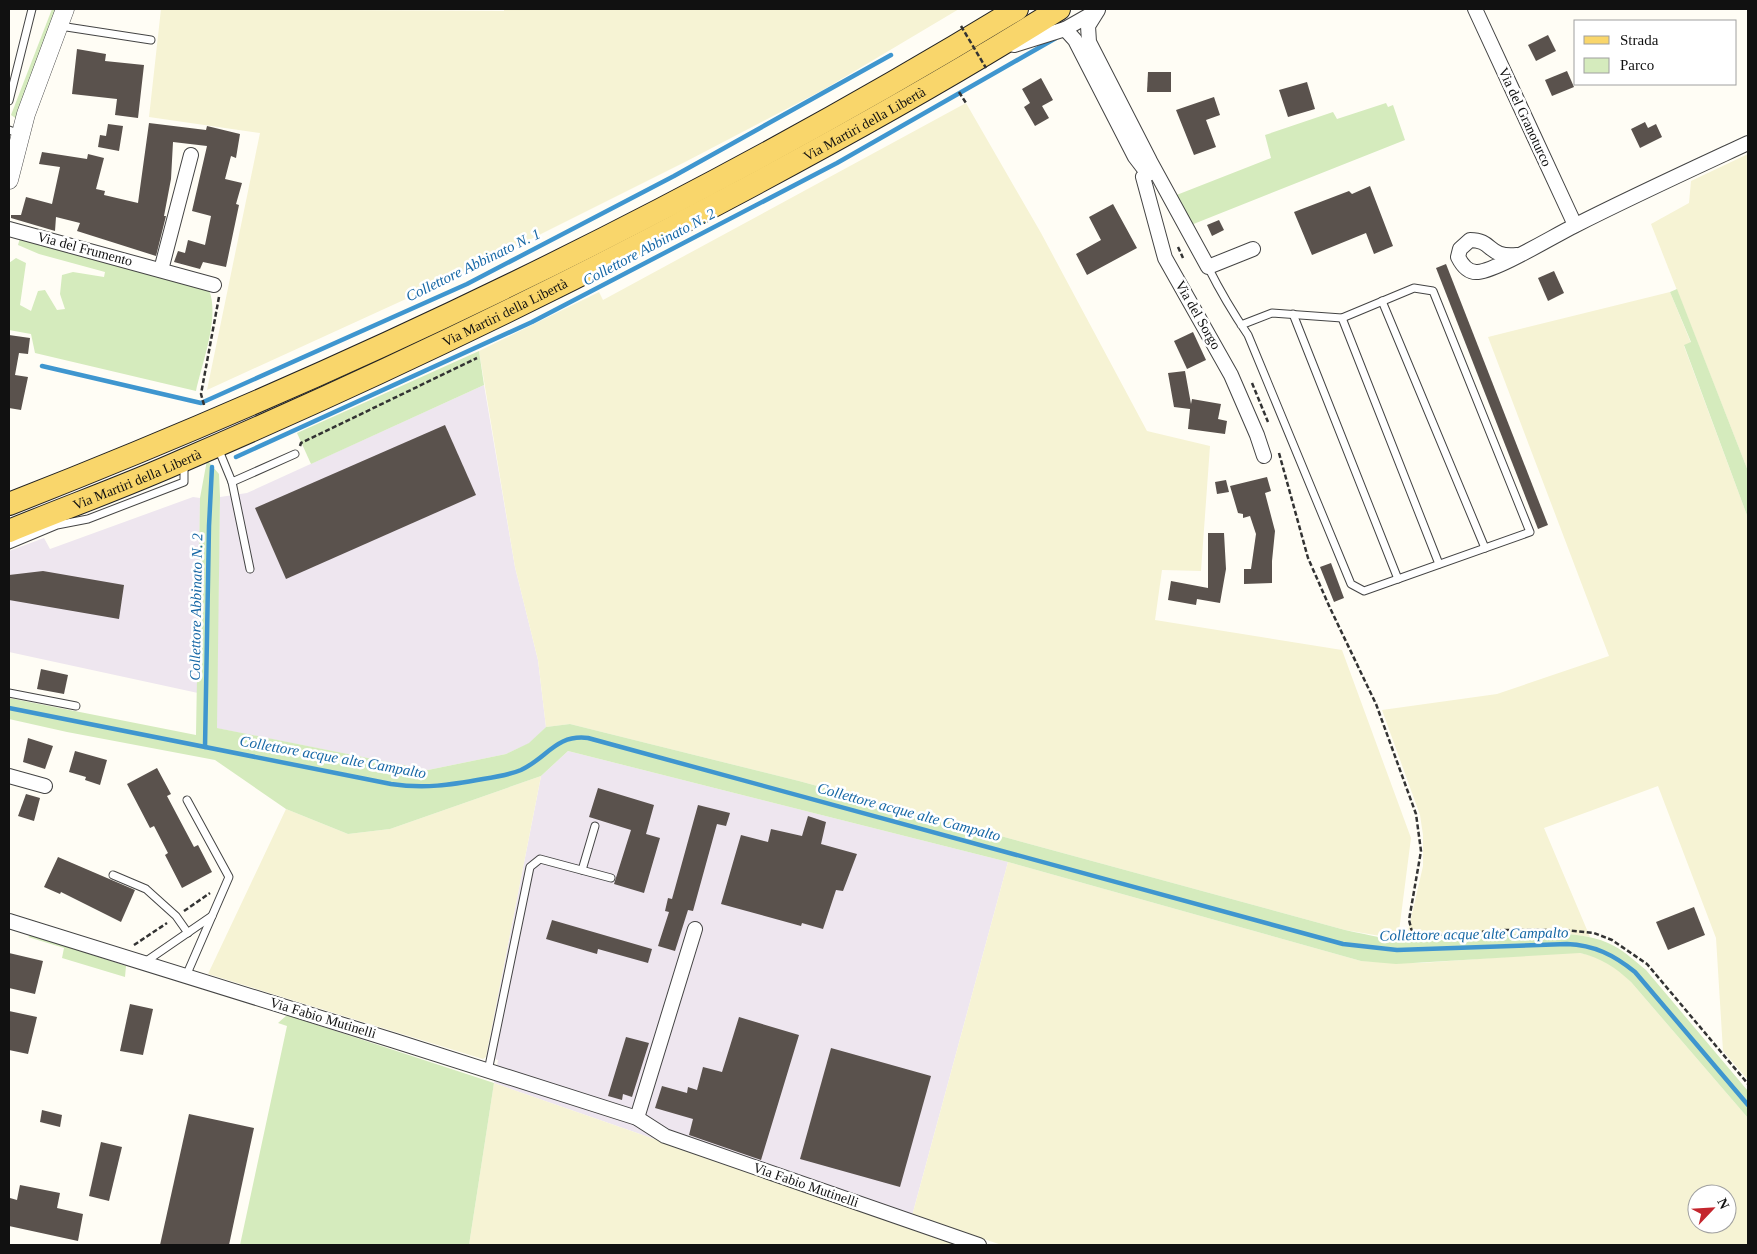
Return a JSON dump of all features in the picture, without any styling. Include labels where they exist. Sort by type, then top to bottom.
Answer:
[{"type":"main road","name":"Via Martiri della Libertà","points":[[9,504],[223,417],[491,296],[632,225],[782,145],[1000,16],[1018,9]]},
{"type":"main road","name":"Via Martiri della Libertà","points":[[9,532],[55,520],[501,315],[642,244],[985,61],[1060,15]]},
{"type":"street","points":[[9,180],[15,132],[34,94],[65,9]]},
{"type":"street","name":"Via del Granoturco","points":[[1475,9],[1575,225]]},
{"type":"street","name":"Via del Sorgo","points":[[1099,10],[1060,15],[1075,40],[1135,157],[1152,173]]},
{"type":"street","name":"Via del Sorgo","points":[[1099,10],[1088,26],[1089,42],[1152,173],[1184,221],[1208,267]]},
{"type":"street","points":[[1517,255],[1575,225],[1748,143]]},
{"type":"street","points":[[161,270],[191,155]]},
{"type":"street","name":"Via del Sorgo","points":[[1152,173],[1143,177],[1165,258],[1231,375],[1258,435],[1264,456]]},
{"type":"street","name":"Via del Frumento","points":[[9,228],[214,285]]},
{"type":"street","points":[[1208,267],[1253,249]]},
{"type":"street","points":[[9,776],[45,786]]},
{"type":"street","name":"Via Fabio Mutinelli","points":[[9,921],[637,1118],[665,1136],[979,1245]]},
{"type":"street","points":[[637,1118],[695,929]]},
{"type":"lane","points":[[9,101],[32,9]]},
{"type":"lane","points":[[60,26],[151,40]]},
{"type":"lane","points":[[1208,267],[1220,291],[1241,325],[1248,335],[1351,584],[1364,591],[1530,532],[1433,291],[1414,288],[1342,318],[1272,313],[1241,325]]},
{"type":"lane","points":[[1382,301],[1484,548]]},
{"type":"lane","points":[[1293,314],[1398,579]]},
{"type":"lane","points":[[1342,318],[1439,564]]},
{"type":"lane","points":[[217,446],[232,482],[250,569]]},
{"type":"lane","points":[[232,482],[295,454]]},
{"type":"lane","points":[[9,545],[55,520]]},
{"type":"lane","points":[[9,693],[76,706]]},
{"type":"lane","points":[[186,976],[229,877],[187,800]]},
{"type":"lane","points":[[582,870],[594,826]]},
{"type":"lane","points":[[488,1071],[527,872],[534,862],[540,859],[611,878]]},
{"type":"lane","points":[[113,875],[146,890],[176,916],[188,933]]},
{"type":"lane","points":[[144,963],[212,916]]},
{"type":"path","points":[[961,26],[985,61]]},
{"type":"path","points":[[963,98],[966,103]]},
{"type":"path","points":[[1183,259],[1175,242],[1175,233],[1184,221]]},
{"type":"path","points":[[205,408],[201,394],[220,304],[219,291],[214,285]]},
{"type":"path","points":[[295,454],[302,443],[477,358]]},
{"type":"path","points":[[1248,375],[1269,425]]},
{"type":"path","points":[[1278,452],[1308,558],[1376,704],[1416,814],[1421,851],[1409,920],[1412,932],[1424,936],[1504,930],[1563,930],[1594,933],[1612,940],[1647,964],[1748,1084]]},
{"type":"shaded area","points":[[161,9],[504,11],[504,9],[959,9],[823,90],[687,161],[465,272],[207,390],[260,133],[149,117]]},
{"type":"shaded area","points":[[966,103],[1041,233],[1147,431],[1210,446],[1201,571],[1162,570],[1155,620],[1342,650],[1411,838],[1398,939],[1345,930],[799,781],[570,724],[546,727],[538,660],[515,567],[479,351],[599,292],[603,300]]},
{"type":"shaded area","points":[[1748,154],[1748,471],[1651,224],[1689,203],[1691,181]]},
{"type":"shaded area","points":[[1670,292],[1691,343],[1684,346],[1748,518],[1748,1080],[1723,1051],[1716,938],[1658,786],[1544,828],[1590,937],[1561,933],[1406,940],[1423,866],[1423,835],[1420,815],[1382,710],[1497,694],[1609,656],[1488,337]]},
{"type":"shaded area","points":[[484,385],[515,567],[538,660],[546,727],[530,743],[506,754],[428,770],[216,728],[220,497],[247,493]]},
{"type":"shaded area","points":[[193,497],[200,498],[198,693],[9,652],[9,551],[44,538],[50,549]]},
{"type":"shaded area","points":[[568,751],[1008,862],[912,1216],[906,1227],[494,1083],[498,1060],[486,1057],[541,776]]},
{"type":"shaded area","points":[[541,776],[486,1057],[483,1059],[208,974],[286,809],[348,834],[390,829]]},
{"type":"shaded area","points":[[1008,862],[1361,961],[1421,963],[1560,953],[1580,953],[1597,957],[1614,966],[1631,982],[1748,1118],[1748,1245],[1002,1245],[912,1216]]},
{"type":"shaded area","points":[[494,1083],[906,1227],[962,1245],[469,1245]]},
{"type":"green space","points":[[52,9],[58,9],[17,119],[11,115]]},
{"type":"green space","points":[[1386,103],[1388,107],[1393,105],[1405,140],[1191,225],[1174,196],[1271,158],[1265,135],[1333,112],[1337,119]]},
{"type":"green space","points":[[20,238],[209,290],[212,301],[211,326],[196,391],[35,353],[31,334],[9,330],[9,263],[16,258],[26,263],[20,305],[31,311],[38,291],[45,290],[57,310],[65,309],[60,294],[62,275],[73,272],[104,277],[105,272],[39,254],[18,245]]},
{"type":"green space","points":[[1677,289],[1748,471],[1748,518],[1684,345],[1691,342],[1670,292]]},
{"type":"green space","points":[[479,351],[484,385],[311,464],[297,433]]},
{"type":"green space","points":[[207,460],[219,474],[220,497],[217,728],[428,770],[506,754],[529,743],[546,727],[570,724],[799,781],[1363,934],[1409,941],[1541,933],[1588,937],[1613,945],[1646,970],[1748,1091],[1748,1118],[1631,982],[1607,964],[1580,953],[1396,964],[1361,961],[1008,862],[568,751],[541,776],[390,829],[348,834],[286,809],[215,760],[9,719],[9,698],[196,735],[200,498]]},
{"type":"green space","points":[[32,935],[126,966],[125,977],[62,958],[64,948],[28,937]]},
{"type":"green space","points":[[287,1015],[494,1083],[469,1245],[240,1245],[287,1026],[278,1023]]},
{"type":"building","points":[[1548,35],[1556,51],[1536,61],[1528,45]]},
{"type":"building","points":[[77,49],[106,54],[105,61],[144,65],[138,118],[115,115],[117,99],[72,94]]},
{"type":"building","points":[[1567,71],[1574,87],[1552,96],[1545,80]]},
{"type":"building","points":[[1148,72],[1171,72],[1171,92],[1147,92]]},
{"type":"building","points":[[1041,78],[1053,100],[1042,106],[1049,118],[1035,126],[1024,107],[1030,103],[1022,89]]},
{"type":"building","points":[[1307,82],[1315,109],[1288,117],[1279,90]]},
{"type":"building","points":[[1214,97],[1220,115],[1206,120],[1216,147],[1194,155],[1176,110]]},
{"type":"building","points":[[1645,122],[1648,128],[1656,124],[1662,137],[1640,148],[1631,129]]},
{"type":"building","points":[[149,123],[206,130],[207,126],[240,134],[236,158],[231,156],[225,179],[242,183],[236,204],[239,205],[226,267],[203,262],[200,269],[174,262],[178,251],[185,253],[188,240],[205,245],[211,216],[192,211],[207,146],[173,142],[171,179],[164,216],[166,216],[156,256],[77,231],[80,223],[56,217],[55,231],[11,218],[11,215],[21,215],[26,197],[52,204],[60,167],[39,164],[42,152],[87,159],[88,154],[104,158],[96,189],[105,191],[104,195],[138,203]]},
{"type":"building","points":[[108,124],[123,126],[119,151],[98,147],[100,135],[106,136]]},
{"type":"building","points":[[1370,186],[1393,246],[1374,254],[1366,233],[1312,255],[1294,212],[1349,191],[1352,194]]},
{"type":"building","points":[[1113,204],[1137,248],[1087,275],[1076,254],[1101,240],[1089,217]]},
{"type":"building","points":[[1219,220],[1224,230],[1212,236],[1207,225]]},
{"type":"building","points":[[1446,264],[1548,525],[1538,529],[1436,268]]},
{"type":"building","points":[[1554,271],[1564,293],[1548,301],[1538,278]]},
{"type":"building","points":[[1193,332],[1206,360],[1187,369],[1174,341]]},
{"type":"building","points":[[9,335],[30,338],[28,354],[19,353],[15,375],[28,377],[21,410],[9,408]]},
{"type":"building","points":[[1185,371],[1191,404],[1192,399],[1221,404],[1218,419],[1227,421],[1225,434],[1188,429],[1190,409],[1174,407],[1168,373]]},
{"type":"building","points":[[445,425],[476,495],[286,579],[255,508]]},
{"type":"building","points":[[1267,477],[1271,491],[1265,493],[1275,531],[1272,583],[1244,584],[1244,569],[1251,569],[1256,534],[1250,516],[1243,518],[1243,514],[1238,513],[1230,486]]},
{"type":"building","points":[[1226,480],[1229,492],[1217,494],[1215,482]]},
{"type":"building","points":[[1208,533],[1224,533],[1226,569],[1220,603],[1197,599],[1196,605],[1168,600],[1171,581],[1208,588]]},
{"type":"building","points":[[1331,563],[1344,598],[1334,602],[1320,567]]},
{"type":"building","points":[[43,571],[124,585],[119,619],[9,600],[9,575]]},
{"type":"building","points":[[41,669],[68,675],[64,694],[37,689]]},
{"type":"building","points":[[28,738],[53,746],[45,769],[23,762]]},
{"type":"building","points":[[75,751],[107,760],[100,785],[85,780],[86,777],[69,772]]},
{"type":"building","points":[[157,768],[171,794],[167,796],[194,847],[198,845],[212,872],[182,888],[165,855],[168,853],[154,826],[150,828],[127,784]]},
{"type":"building","points":[[598,788],[654,805],[646,834],[660,838],[644,893],[614,884],[631,830],[589,817]]},
{"type":"building","points":[[26,794],[40,798],[34,821],[18,816]]},
{"type":"building","points":[[698,805],[730,813],[726,826],[717,824],[693,911],[688,910],[675,951],[658,946],[669,912],[665,911],[668,898],[672,899]]},
{"type":"building","points":[[808,816],[826,822],[821,844],[857,854],[843,891],[836,890],[823,929],[802,923],[801,926],[721,904],[741,835],[768,842],[771,829],[802,836]]},
{"type":"building","points":[[58,857],[135,890],[121,922],[61,892],[60,894],[44,887]]},
{"type":"building","points":[[1694,907],[1705,935],[1668,950],[1656,922]]},
{"type":"building","points":[[552,920],[652,949],[648,963],[598,949],[597,954],[546,939]]},
{"type":"building","points":[[9,953],[43,961],[35,994],[9,988]]},
{"type":"building","points":[[130,1004],[153,1009],[143,1055],[120,1051]]},
{"type":"building","points":[[9,1011],[37,1017],[28,1054],[9,1050]]},
{"type":"building","points":[[739,1017],[799,1035],[761,1160],[689,1135],[693,1119],[655,1108],[662,1086],[687,1093],[688,1087],[697,1090],[703,1067],[722,1072]]},
{"type":"building","points":[[626,1037],[649,1043],[632,1097],[623,1094],[622,1100],[608,1096]]},
{"type":"building","points":[[831,1048],[931,1076],[900,1187],[800,1159]]},
{"type":"building","points":[[42,1110],[62,1115],[60,1127],[40,1122]]},
{"type":"building","points":[[189,1114],[254,1128],[229,1245],[160,1245]]},
{"type":"building","points":[[101,1142],[122,1147],[109,1201],[89,1196]]},
{"type":"building","points":[[20,1185],[60,1193],[57,1208],[83,1214],[78,1241],[9,1226],[10,1198],[17,1200]]},
{"type":"waterway","name":"Collettore Abbinato N. 2","points":[[236,457],[532,322],[837,163],[1056,38]]},
{"type":"waterway","name":"Collettore Abbinato N. 1","points":[[42,366],[201,403],[467,284],[674,176],[891,55]]},
{"type":"waterway","name":"Collettore Abbinato N. 2","points":[[205,747],[209,526],[212,467]]},
{"type":"waterway","name":"Collettore acque alte Campalto","points":[[9,708],[391,784],[415,786],[448,785],[498,777],[521,770],[560,743],[577,738],[588,738],[1343,944],[1397,950],[1567,944],[1586,946],[1611,956],[1635,972],[1748,1105]]}]
